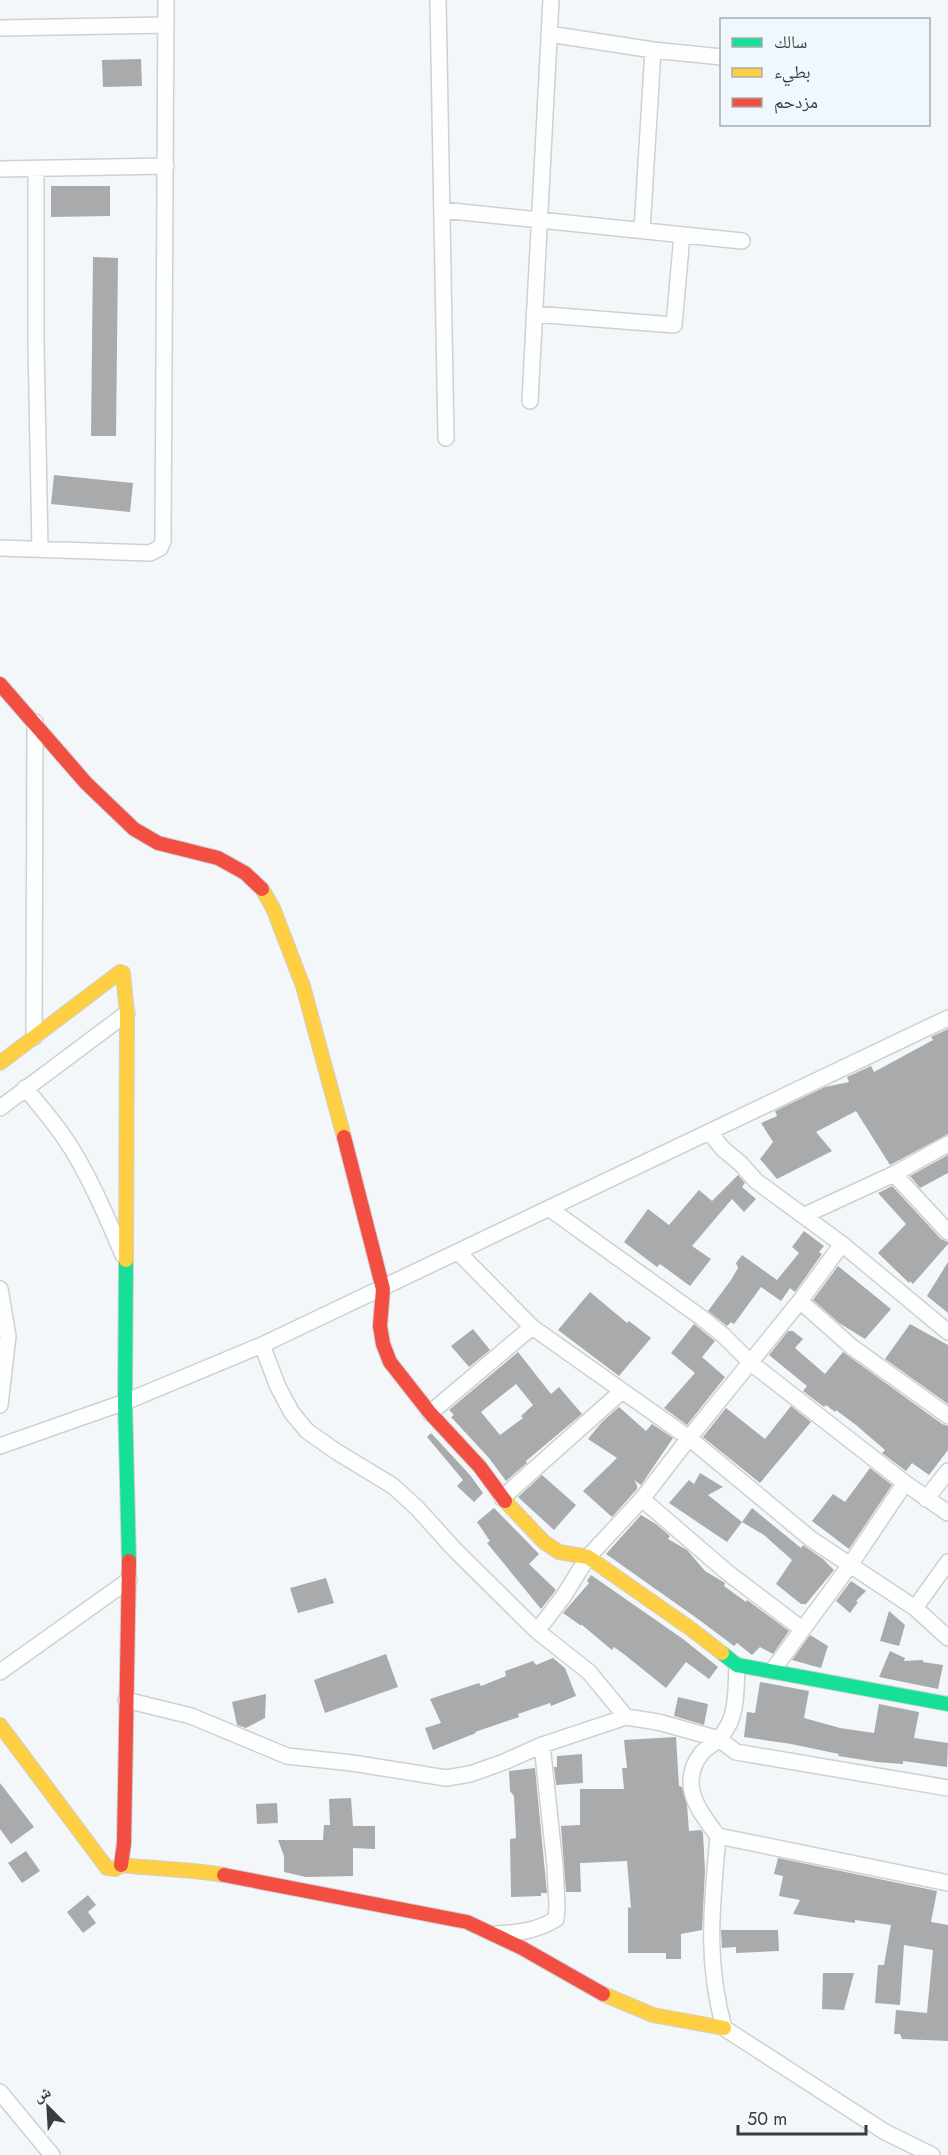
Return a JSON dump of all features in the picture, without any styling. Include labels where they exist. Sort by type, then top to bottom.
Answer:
[{"type":"street","points":[[0,548],[150,553],[160,548],[163,541],[166,0]]},
{"type":"street","points":[[438,0],[446,438]]},
{"type":"street","points":[[530,401],[551,0]]},
{"type":"street","points":[[0,28],[166,25]]},
{"type":"street","points":[[549,34],[652,51],[720,57]]},
{"type":"street","points":[[642,230],[652,51]]},
{"type":"street","points":[[0,169],[166,166]]},
{"type":"street","points":[[36,169],[36,344],[40,549]]},
{"type":"street","points":[[442,210],[742,241]]},
{"type":"street","points":[[534,314],[674,325],[682,235]]},
{"type":"street","points":[[0,684],[86,783],[134,829],[158,843],[218,858],[259,885],[273,908],[303,986],[328,1074],[383,1289],[380,1326],[383,1344],[390,1362],[430,1413],[480,1467],[502,1498],[544,1542],[559,1552],[588,1557],[691,1629],[737,1665],[948,1704]]},
{"type":"street","points":[[34,1037],[35,722]]},
{"type":"street","points":[[0,1064],[120,972],[123,975],[127,1013],[124,1258],[129,1580],[124,1843],[121,1865]]},
{"type":"street","points":[[0,1108],[127,1013]]},
{"type":"street","points":[[0,1446],[125,1402],[262,1346],[948,1018]]},
{"type":"street","points":[[25,1088],[56,1125],[73,1151],[94,1189],[124,1258]]},
{"type":"street","points":[[709,1132],[756,1181],[842,1244],[948,1332]]},
{"type":"street","points":[[805,1215],[894,1174],[948,1144]]},
{"type":"street","points":[[894,1174],[948,1232]]},
{"type":"street","points":[[550,1209],[702,1318],[751,1363],[926,1499],[948,1513]]},
{"type":"street","points":[[537,1631],[563,1597],[588,1557],[642,1499],[800,1301],[842,1244]]},
{"type":"street","points":[[459,1253],[532,1327],[689,1438],[811,1539],[915,1608],[948,1638]]},
{"type":"street","points":[[0,1288],[8,1336],[0,1405]]},
{"type":"street","points":[[800,1301],[852,1347],[948,1416]]},
{"type":"street","points":[[430,1413],[532,1327]]},
{"type":"street","points":[[262,1346],[278,1388],[291,1413],[307,1431],[393,1486],[537,1631],[589,1672],[626,1717]]},
{"type":"street","points":[[502,1498],[622,1391]]},
{"type":"street","points":[[926,1499],[948,1471]]},
{"type":"street","points":[[772,1671],[850,1565],[905,1483]]},
{"type":"street","points":[[642,1499],[728,1573],[802,1629]]},
{"type":"street","points":[[915,1608],[948,1562]]},
{"type":"street","points":[[0,1672],[129,1580]]},
{"type":"street","points":[[737,1665],[730,1721],[719,1739],[701,1752],[694,1764],[691,1776],[692,1792],[698,1810],[718,1836],[948,1883]]},
{"type":"street","points":[[126,1700],[191,1716],[287,1756],[352,1763],[446,1778],[470,1774],[543,1745],[626,1717],[658,1722],[719,1739],[735,1752],[948,1788]]},
{"type":"street","points":[[0,1725],[107,1868],[115,1869],[121,1865],[168,1870],[190,1869],[264,1881],[466,1922],[495,1934],[592,1989],[631,2007],[653,2015],[724,2028],[885,2132],[932,2155]]},
{"type":"street","points":[[495,1934],[524,1932],[546,1926],[556,1919],[555,1866],[543,1745]]},
{"type":"street","points":[[718,1836],[711,1925],[711,1964],[715,1994],[724,2028]]},
{"type":"street","points":[[0,2092],[52,2155]]},
{"type":"building","points":[[141,59],[142,86],[103,87],[102,60]]},
{"type":"building","points":[[51,186],[110,186],[110,216],[51,217]]},
{"type":"building","points":[[93,257],[118,258],[116,436],[91,436]]},
{"type":"building","points":[[54,475],[133,483],[130,512],[51,504]]},
{"type":"building","points":[[948,1029],[948,1134],[890,1165],[856,1111],[816,1132],[832,1151],[777,1179],[760,1159],[773,1142],[761,1123],[777,1116],[775,1111],[825,1087],[849,1082],[847,1077],[871,1066],[874,1072],[933,1040],[931,1037]]},
{"type":"building","points":[[948,1155],[948,1173],[920,1188],[910,1176]]},
{"type":"building","points":[[738,1175],[745,1183],[742,1187],[756,1199],[744,1212],[732,1199],[692,1246],[711,1259],[690,1286],[660,1264],[657,1267],[624,1242],[648,1209],[669,1225],[699,1190],[712,1201]]},
{"type":"building","points":[[892,1186],[941,1239],[948,1242],[913,1284],[910,1281],[909,1283],[878,1253],[906,1224],[878,1193]]},
{"type":"building","points":[[804,1231],[824,1246],[819,1252],[822,1254],[795,1292],[790,1288],[781,1301],[761,1287],[734,1324],[731,1322],[727,1326],[708,1311],[731,1280],[738,1268],[736,1263],[742,1255],[777,1280],[799,1253],[792,1247]]},
{"type":"building","points":[[948,1262],[948,1313],[927,1296]]},
{"type":"building","points":[[838,1266],[891,1309],[865,1339],[839,1323],[813,1300]]},
{"type":"building","points":[[590,1292],[627,1323],[629,1321],[651,1338],[619,1376],[558,1330]]},
{"type":"building","points":[[694,1324],[715,1341],[702,1357],[725,1377],[687,1425],[664,1408],[695,1373],[671,1353]]},
{"type":"building","points":[[910,1324],[948,1345],[948,1404],[885,1359]]},
{"type":"building","points":[[473,1329],[490,1350],[469,1367],[451,1346]]},
{"type":"building","points":[[788,1331],[793,1331],[803,1339],[795,1348],[825,1374],[843,1352],[942,1424],[948,1426],[948,1450],[929,1475],[912,1463],[906,1471],[882,1453],[885,1450],[856,1425],[836,1410],[835,1412],[826,1405],[824,1407],[803,1391],[807,1386],[769,1355]]},
{"type":"building","points":[[518,1352],[551,1394],[559,1387],[582,1414],[506,1481],[489,1458],[451,1417],[454,1415],[449,1410]],"holes":[[[516,1384],[533,1405],[521,1416],[523,1418],[500,1435],[481,1412]]]},
{"type":"building","points":[[791,1406],[811,1422],[760,1483],[703,1437],[726,1408],[765,1439]]},
{"type":"building","points":[[619,1407],[646,1431],[652,1424],[673,1438],[641,1485],[634,1480],[637,1489],[612,1517],[583,1491],[617,1458],[588,1439]]},
{"type":"building","points":[[431,1433],[470,1475],[483,1493],[474,1502],[457,1486],[463,1480],[427,1437]]},
{"type":"building","points":[[870,1468],[892,1485],[849,1549],[812,1521],[833,1494],[845,1502]]},
{"type":"building","points":[[700,1473],[723,1487],[708,1495],[742,1522],[727,1542],[669,1503],[689,1480],[694,1484]]},
{"type":"building","points":[[542,1475],[576,1505],[554,1530],[518,1497]]},
{"type":"building","points":[[494,1508],[539,1554],[529,1564],[556,1590],[541,1609],[487,1543],[490,1541],[477,1522]]},
{"type":"building","points":[[752,1508],[801,1548],[803,1545],[834,1570],[806,1604],[801,1604],[776,1584],[792,1560],[764,1535],[742,1522]]},
{"type":"building","points":[[641,1515],[670,1536],[668,1539],[687,1550],[705,1571],[725,1583],[724,1586],[789,1631],[773,1654],[760,1647],[752,1655],[737,1643],[734,1646],[606,1554]]},
{"type":"building","points":[[591,1575],[683,1639],[718,1667],[709,1679],[686,1662],[666,1688],[625,1655],[614,1647],[612,1650],[582,1625],[563,1613],[589,1583],[587,1581]]},
{"type":"building","points":[[326,1578],[334,1603],[298,1613],[290,1588]]},
{"type":"building","points":[[851,1581],[866,1591],[856,1601],[858,1602],[850,1613],[836,1601]]},
{"type":"building","points":[[889,1611],[905,1625],[899,1646],[880,1641]]},
{"type":"building","points":[[810,1635],[828,1646],[821,1668],[792,1660]]},
{"type":"building","points":[[890,1651],[905,1658],[904,1661],[923,1660],[923,1662],[943,1665],[938,1689],[879,1677]]},
{"type":"building","points":[[386,1654],[398,1687],[325,1713],[314,1680]]},
{"type":"building","points":[[553,1658],[565,1668],[576,1696],[551,1706],[550,1703],[518,1714],[519,1717],[433,1750],[425,1728],[441,1723],[430,1699],[479,1683],[481,1686],[506,1676],[505,1671],[533,1661],[536,1665]]},
{"type":"building","points":[[760,1682],[809,1691],[804,1718],[840,1728],[874,1733],[879,1704],[919,1712],[914,1738],[948,1743],[947,1767],[903,1761],[903,1764],[877,1762],[838,1756],[839,1754],[791,1744],[744,1737],[747,1712],[755,1713]]},
{"type":"building","points":[[266,1694],[265,1718],[246,1728],[237,1725],[232,1702]]},
{"type":"building","points":[[678,1697],[708,1704],[704,1725],[674,1716]]},
{"type":"building","points":[[676,1737],[679,1786],[682,1787],[687,1805],[689,1831],[701,1830],[703,1833],[705,1870],[702,1930],[681,1934],[681,1959],[666,1959],[666,1953],[628,1953],[628,1907],[631,1908],[627,1861],[580,1863],[581,1892],[566,1892],[561,1826],[580,1825],[580,1789],[624,1789],[622,1768],[627,1768],[624,1740]]},
{"type":"building","points":[[582,1754],[583,1783],[556,1785],[554,1767],[557,1767],[557,1756]]},
{"type":"building","points":[[535,1768],[547,1893],[541,1893],[541,1896],[511,1897],[510,1839],[516,1838],[514,1796],[510,1791],[509,1771]]},
{"type":"building","points":[[0,1783],[34,1827],[11,1844],[0,1829]]},
{"type":"building","points":[[351,1798],[353,1826],[375,1826],[375,1849],[353,1848],[353,1876],[306,1877],[284,1872],[284,1856],[278,1840],[323,1840],[324,1825],[330,1825],[329,1799]]},
{"type":"building","points":[[277,1803],[278,1823],[257,1824],[256,1804]]},
{"type":"building","points":[[26,1851],[40,1871],[22,1883],[8,1863]]},
{"type":"building","points":[[778,1858],[937,1891],[931,1922],[948,1925],[948,2041],[902,2039],[900,2034],[894,2034],[896,2010],[927,2013],[933,1950],[904,1945],[900,2005],[875,2003],[878,1965],[884,1965],[891,1925],[855,1920],[855,1923],[793,1914],[800,1900],[779,1896],[783,1876],[774,1874]]},
{"type":"building","points":[[88,1895],[96,1905],[88,1912],[96,1923],[83,1933],[67,1912]]},
{"type":"building","points":[[721,1930],[778,1930],[779,1951],[736,1953],[736,1947],[722,1948]]},
{"type":"building","points":[[823,1973],[854,1973],[844,2010],[822,2009]]},
{"type":"traffic: fast","points":[[126,1260],[125,1402],[129,1561]]},
{"type":"traffic: fast","points":[[722,1653],[737,1665],[948,1704]]},
{"type":"traffic: slow","points":[[262,889],[273,908],[303,986],[344,1137]]},
{"type":"traffic: slow","points":[[0,1063],[120,972],[123,973],[127,1013],[126,1260]]},
{"type":"traffic: slow","points":[[505,1501],[544,1542],[559,1552],[588,1557],[722,1653]]},
{"type":"traffic: slow","points":[[0,1725],[107,1868],[115,1869],[121,1865],[224,1875]]},
{"type":"traffic: slow","points":[[603,1994],[653,2015],[724,2028]]},
{"type":"traffic: jam","points":[[0,684],[86,783],[134,829],[158,843],[218,858],[245,873],[262,889]]},
{"type":"traffic: jam","points":[[344,1137],[383,1289],[380,1326],[383,1344],[390,1362],[430,1413],[480,1467],[505,1501]]},
{"type":"traffic: jam","points":[[121,1865],[124,1843],[129,1561]]},
{"type":"traffic: jam","points":[[224,1875],[467,1922],[522,1948],[603,1994]]}]
